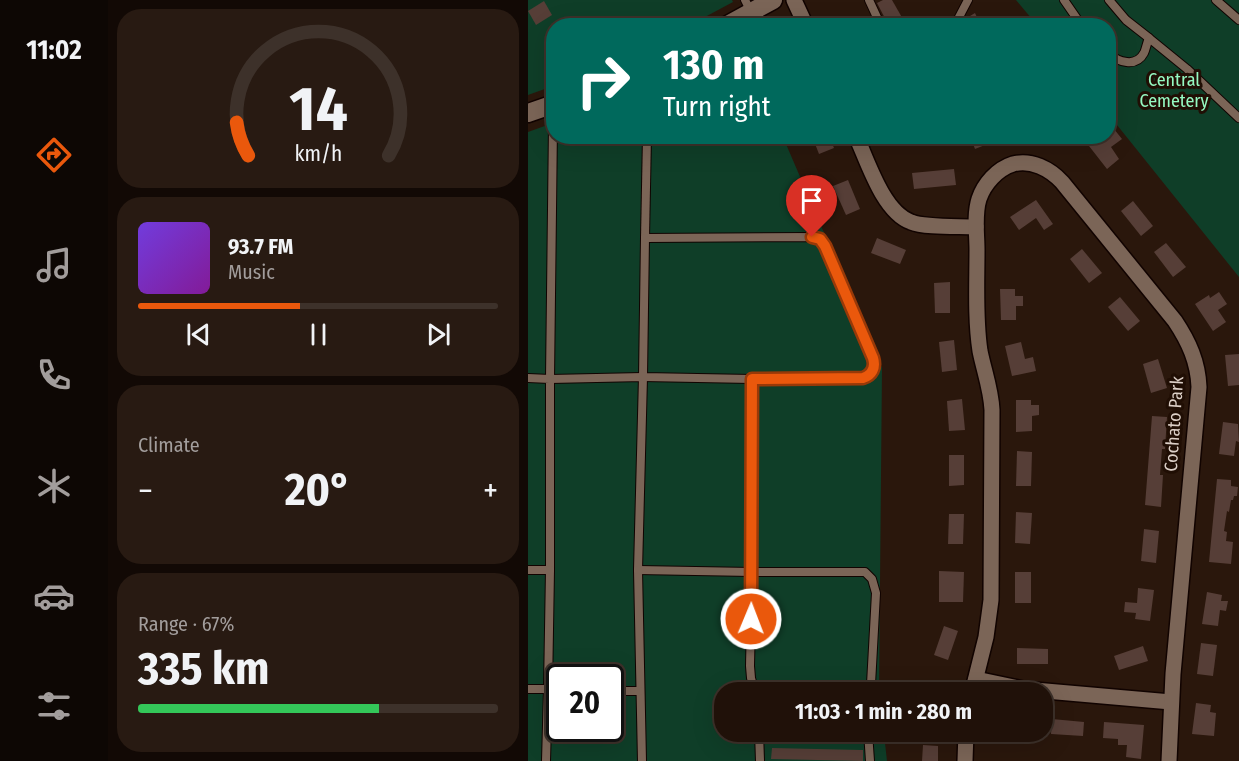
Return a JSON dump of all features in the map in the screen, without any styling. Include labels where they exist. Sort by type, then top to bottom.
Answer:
[{"type":"main road","points":[[735,18],[748,6],[772,0]]},
{"type":"main road","points":[[528,113],[546,106]]},
{"type":"street","points":[[794,0],[802,18]]},
{"type":"street","points":[[860,144],[886,200],[902,218],[917,224],[976,227]]},
{"type":"street","name":"Cochato Park","points":[[975,682],[986,637],[990,600],[992,434],[991,400],[980,350],[977,322],[976,227],[979,200],[985,186],[995,174],[1008,166],[1021,163],[1044,168],[1057,176],[1179,326],[1192,350],[1198,368],[1199,387],[1171,702],[1169,753]]},
{"type":"street","name":"Cochato Park","points":[[1053,692],[1171,702]]},
{"type":"street","points":[[965,761],[966,742]]},
{"type":"lane","points":[[869,0],[877,18]]},
{"type":"lane","points":[[958,18],[968,0]]},
{"type":"lane","points":[[1064,0],[1076,18]]},
{"type":"lane","points":[[1109,0],[1126,20],[1187,69],[1239,118]]},
{"type":"lane","points":[[1216,0],[1239,20]]},
{"type":"lane","points":[[1116,58],[1123,62],[1137,59],[1144,54],[1149,38]]},
{"type":"lane","points":[[548,664],[553,144]]},
{"type":"lane","points":[[642,761],[638,570],[647,144]]},
{"type":"lane","points":[[528,378],[863,378],[872,372],[873,358],[824,243],[820,239],[812,237],[645,238]]},
{"type":"lane","points":[[752,379],[750,666],[752,682]]},
{"type":"lane","points":[[528,570],[550,570]]},
{"type":"lane","points":[[638,570],[866,572],[872,579],[876,593],[871,682]]},
{"type":"lane","points":[[528,689],[546,689]]},
{"type":"lane","points":[[624,690],[640,691]]},
{"type":"lane","points":[[546,761],[547,742]]},
{"type":"lane","points":[[759,742],[760,761]]},
{"type":"lane","points":[[869,742],[870,761]]},
{"type":"green space","points":[[528,0],[732,0],[733,2],[703,18],[546,18],[546,89],[528,95]]},
{"type":"green space","name":"Central Cemetery","points":[[1016,0],[1239,0],[1239,277],[1116,124],[1116,18],[1031,18]]},
{"type":"green space","points":[[546,126],[546,144],[786,144],[882,368],[879,682],[714,682],[714,742],[885,742],[887,761],[528,761],[528,132]]},
{"type":"building","points":[[892,0],[902,18],[885,18],[877,3]]},
{"type":"building","points":[[544,1],[552,15],[536,25],[528,11]]},
{"type":"building","points":[[975,13],[977,18],[967,18]]},
{"type":"building","points":[[1116,132],[1122,139],[1116,143]]},
{"type":"building","points":[[815,144],[832,144],[834,148],[819,154]]},
{"type":"building","points":[[973,144],[988,144],[975,149]]},
{"type":"building","points":[[1091,144],[1115,144],[1111,147],[1119,159],[1107,169],[1089,146]]},
{"type":"building","points":[[954,169],[956,185],[914,189],[912,173]]},
{"type":"building","points":[[848,180],[860,209],[846,215],[833,186]]},
{"type":"building","points":[[1036,200],[1053,224],[1044,230],[1036,218],[1019,230],[1010,217]]},
{"type":"building","points":[[1133,201],[1153,226],[1141,236],[1121,211]]},
{"type":"building","points":[[877,238],[906,250],[900,264],[871,253]]},
{"type":"building","points":[[1166,243],[1186,267],[1173,277],[1154,252]]},
{"type":"building","points":[[1082,249],[1102,273],[1089,283],[1070,259]]},
{"type":"building","points":[[950,282],[950,313],[935,313],[934,283]]},
{"type":"building","points":[[1000,289],[1015,289],[1015,296],[1023,296],[1023,306],[1016,306],[1016,320],[1001,320]]},
{"type":"building","points":[[1219,292],[1227,304],[1218,310],[1226,322],[1213,331],[1195,304]]},
{"type":"building","points":[[1120,297],[1140,321],[1128,331],[1108,307]]},
{"type":"building","points":[[954,340],[957,370],[942,372],[939,342]]},
{"type":"building","points":[[1021,342],[1025,359],[1033,357],[1036,371],[1012,376],[1005,346]]},
{"type":"building","points":[[1239,354],[1239,385],[1228,386],[1225,355]]},
{"type":"building","points":[[1158,359],[1167,388],[1151,393],[1143,364]]},
{"type":"building","points":[[962,399],[965,430],[949,431],[947,401]]},
{"type":"building","points":[[1016,400],[1031,400],[1031,405],[1039,405],[1039,415],[1032,416],[1032,431],[1016,432]]},
{"type":"building","points":[[1152,416],[1167,417],[1165,449],[1162,449],[1160,475],[1163,475],[1161,507],[1145,505]]},
{"type":"building","points":[[1223,422],[1238,424],[1239,442],[1236,441],[1234,456],[1219,454]]},
{"type":"building","points":[[1017,451],[1032,452],[1031,486],[1016,486]]},
{"type":"building","points":[[949,455],[964,455],[964,485],[949,486]]},
{"type":"building","points":[[1217,479],[1231,480],[1231,486],[1238,487],[1237,496],[1231,500],[1229,512],[1227,511],[1224,531],[1227,532],[1226,541],[1233,542],[1231,564],[1209,562]]},
{"type":"building","points":[[1016,512],[1032,513],[1030,544],[1015,543]]},
{"type":"building","points":[[949,514],[964,514],[963,544],[948,544]]},
{"type":"building","points":[[1144,529],[1159,531],[1156,563],[1141,561]]},
{"type":"building","points":[[939,571],[964,572],[963,602],[939,602]]},
{"type":"building","points":[[1015,572],[1031,572],[1031,603],[1015,603]]},
{"type":"building","points":[[1138,588],[1154,590],[1150,621],[1135,619],[1136,613],[1124,612],[1125,602],[1137,603]]},
{"type":"building","points":[[1207,592],[1222,595],[1221,601],[1228,601],[1226,611],[1220,610],[1218,626],[1202,624]]},
{"type":"building","points":[[944,626],[958,631],[948,660],[934,655]]},
{"type":"building","points":[[1201,643],[1217,645],[1213,676],[1197,674]]},
{"type":"building","points":[[1143,646],[1148,661],[1119,670],[1114,656]]},
{"type":"building","points":[[1017,648],[1048,649],[1048,664],[1017,664]]},
{"type":"building","points":[[1196,703],[1211,705],[1210,712],[1216,713],[1214,736],[1192,734]]},
{"type":"building","points":[[1053,719],[1084,722],[1083,736],[1053,734]]},
{"type":"building","points":[[1104,722],[1144,725],[1141,759],[1126,757],[1127,745],[1118,745],[1118,739],[1103,738]]},
{"type":"building","points":[[923,745],[938,746],[938,761],[922,761]]},
{"type":"building","points":[[772,748],[863,750],[863,761],[771,759]]},
{"type":"route","points":[[751,619],[752,379],[863,378],[871,374],[874,365],[825,246],[820,239],[812,237]]}]
